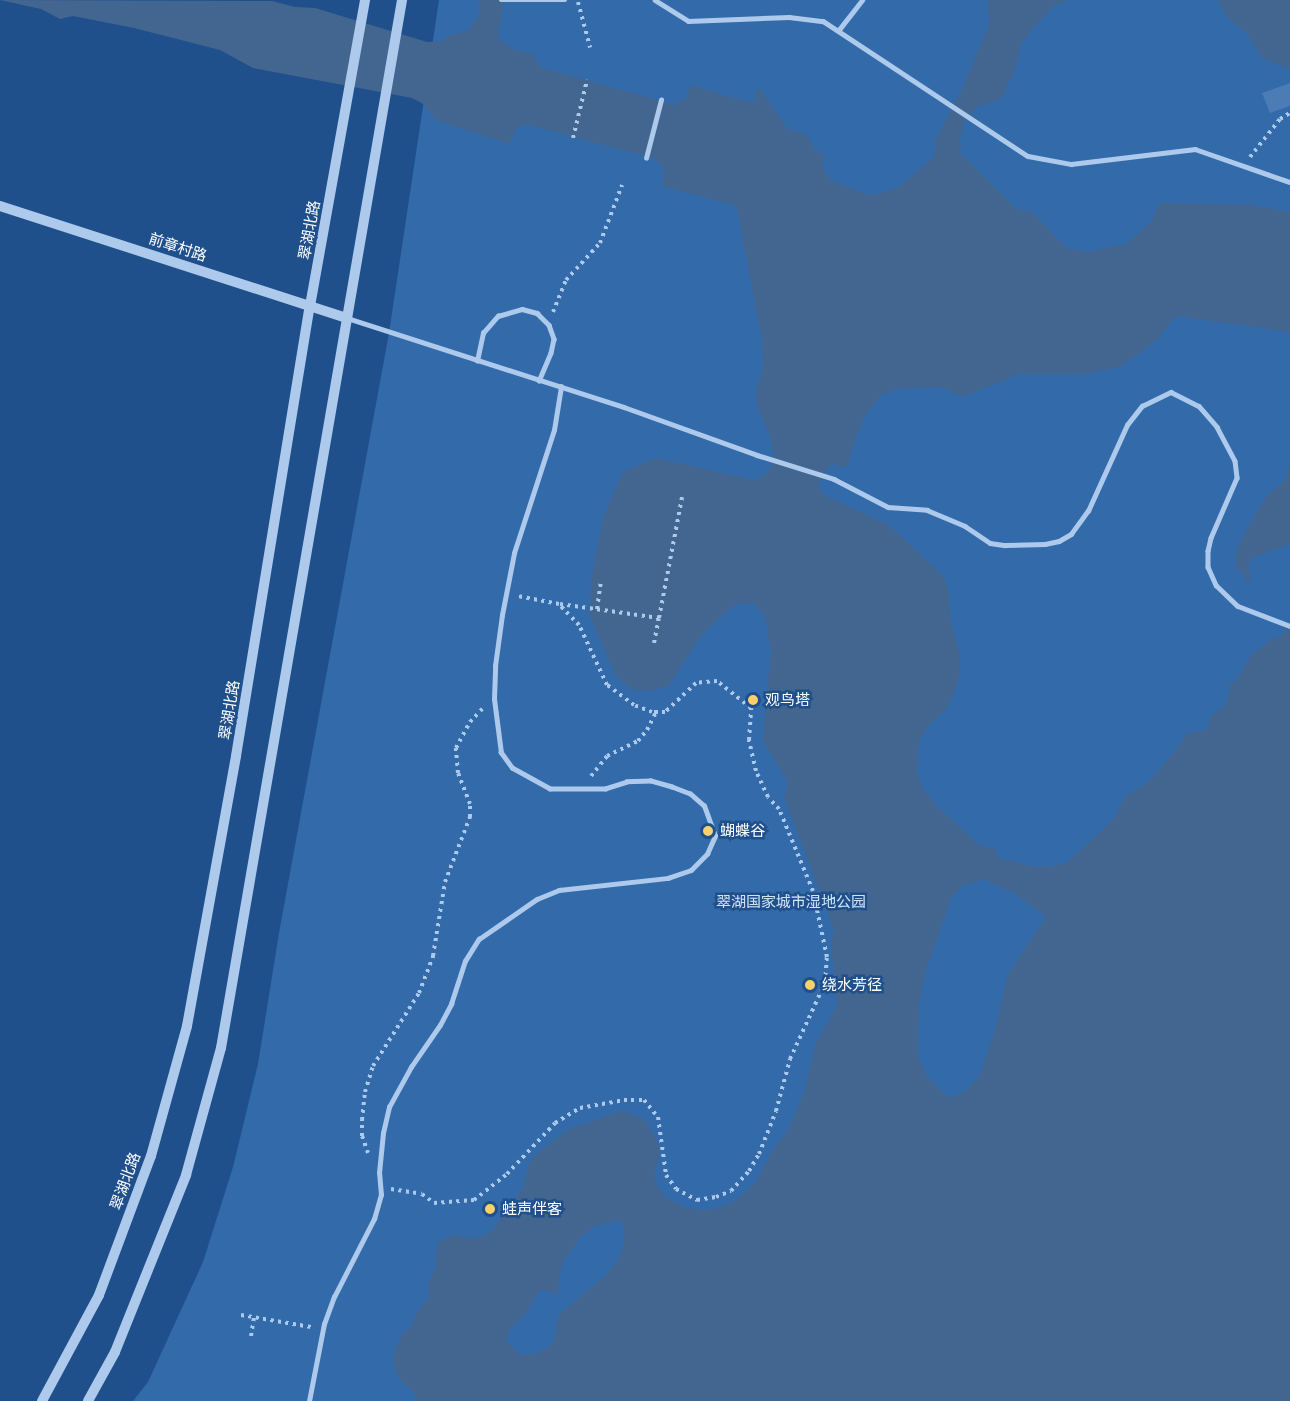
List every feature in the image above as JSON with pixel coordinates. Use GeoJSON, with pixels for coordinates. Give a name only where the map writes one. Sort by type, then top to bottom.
{"type":"FeatureCollection","features":[{"type":"Feature","properties":{"kind":"street","name":"翠湖北路"},"geometry":{"type":"LineString","coordinates":[[42,1401],[99,1295],[151,1156],[187,1026],[234,768],[310,306],[365,0]]}},
{"type":"Feature","properties":{"kind":"street"},"geometry":{"type":"LineString","coordinates":[[88,1401],[115,1352],[186,1175],[220,1048],[402,0]]}},
{"type":"Feature","properties":{"kind":"street","name":"前章村路"},"geometry":{"type":"LineString","coordinates":[[0,206],[347,318]]}},
{"type":"Feature","properties":{"kind":"lane"},"geometry":{"type":"LineString","coordinates":[[501,0],[566,0]]}},
{"type":"Feature","properties":{"kind":"lane"},"geometry":{"type":"LineString","coordinates":[[655,0],[688,21],[789,17],[823,21],[1028,156],[1071,165],[1196,149],[1290,182]]}},
{"type":"Feature","properties":{"kind":"lane"},"geometry":{"type":"LineString","coordinates":[[838,31],[862,0]]}},
{"type":"Feature","properties":{"kind":"lane"},"geometry":{"type":"LineString","coordinates":[[646,158],[661,100]]}},
{"type":"Feature","properties":{"kind":"lane"},"geometry":{"type":"LineString","coordinates":[[477,361],[483,333],[498,316],[522,309],[537,313],[547,323],[554,339],[551,353],[539,381]]}},
{"type":"Feature","properties":{"kind":"lane"},"geometry":{"type":"LineString","coordinates":[[347,318],[624,407],[757,455],[834,479],[888,507],[927,510],[944,516],[990,543],[1023,546],[1059,541],[1071,534],[1088,511],[1127,425],[1142,406],[1171,392],[1199,406],[1217,427],[1235,461],[1237,478],[1208,550],[1208,567],[1216,585],[1238,606],[1290,626]]}},
{"type":"Feature","properties":{"kind":"lane"},"geometry":{"type":"LineString","coordinates":[[309,1401],[323,1329],[334,1297],[374,1219],[381,1189],[379,1173],[383,1133],[389,1107],[411,1067],[440,1025],[451,1004],[465,961],[479,939],[537,899],[559,891],[668,878],[692,870],[707,854],[716,836],[704,806],[690,794],[672,787],[651,781],[627,782],[606,789],[550,789],[512,768],[501,753],[494,699],[495,666],[506,595],[514,553],[554,430],[561,387]]}},
{"type":"Feature","properties":{"kind":"path"},"geometry":{"type":"LineString","coordinates":[[577,0],[590,47]]}},
{"type":"Feature","properties":{"kind":"path"},"geometry":{"type":"LineString","coordinates":[[573,138],[587,80]]}},
{"type":"Feature","properties":{"kind":"path"},"geometry":{"type":"LineString","coordinates":[[1244,165],[1280,119],[1290,113]]}},
{"type":"Feature","properties":{"kind":"path"},"geometry":{"type":"LineString","coordinates":[[547,323],[560,301],[566,280],[600,243],[622,185]]}},
{"type":"Feature","properties":{"kind":"path"},"geometry":{"type":"LineString","coordinates":[[654,643],[682,497]]}},
{"type":"Feature","properties":{"kind":"path"},"geometry":{"type":"LineString","coordinates":[[597,609],[601,581]]}},
{"type":"Feature","properties":{"kind":"path"},"geometry":{"type":"LineString","coordinates":[[506,595],[659,618]]}},
{"type":"Feature","properties":{"kind":"path"},"geometry":{"type":"LineString","coordinates":[[381,1189],[405,1190],[422,1194],[434,1203],[474,1200],[507,1174],[555,1123],[580,1108],[624,1100],[644,1100],[658,1117],[666,1175],[676,1189],[697,1200],[716,1197],[731,1191],[750,1171],[759,1155],[776,1111],[790,1059],[825,983],[827,957],[813,891],[779,809],[768,796],[756,771],[749,740],[751,708],[723,684],[706,681],[696,683],[665,712],[656,712],[634,705],[607,685],[579,625],[559,604]]}},
{"type":"Feature","properties":{"kind":"path"},"geometry":{"type":"LineString","coordinates":[[379,1173],[362,1136],[365,1092],[373,1066],[383,1047],[427,975],[433,956],[445,882],[470,817],[470,804],[458,773],[456,748],[471,722],[494,699]]}},
{"type":"Feature","properties":{"kind":"path"},"geometry":{"type":"LineString","coordinates":[[585,788],[593,772],[607,756],[638,741],[647,730],[656,712]]}},
{"type":"Feature","properties":{"kind":"path"},"geometry":{"type":"LineString","coordinates":[[241,1315],[323,1329]]}},
{"type":"Feature","properties":{"kind":"path"},"geometry":{"type":"LineString","coordinates":[[251,1336],[254,1317]]}},
{"type":"Feature","properties":{"kind":"green space","name":"翠湖国家城市湿地公园"},"geometry":{"type":"Polygon","coordinates":[[[439,0],[1290,0],[1290,1401],[133,1401],[148,1382],[203,1262],[233,1167],[258,1064],[279,933],[389,333],[439,0]]]}},
{"type":"Feature","properties":{"kind":"shaded area"},"geometry":{"type":"Polygon","coordinates":[[[0,0],[272,1],[295,7],[315,8],[427,42],[442,41],[449,36],[469,30],[479,16],[480,0],[504,0],[498,38],[513,49],[536,55],[536,61],[542,68],[676,105],[687,98],[690,85],[749,102],[754,102],[757,90],[762,90],[788,130],[806,133],[815,150],[825,156],[823,169],[831,180],[867,195],[887,192],[903,184],[935,156],[936,139],[961,92],[989,25],[988,0],[1068,0],[1054,6],[1032,29],[1020,46],[1016,68],[1001,99],[977,107],[964,123],[960,139],[961,154],[1015,208],[1032,212],[1067,248],[1086,252],[1127,244],[1153,219],[1161,203],[1251,205],[1290,212],[1290,332],[1176,316],[1158,339],[1120,367],[1083,374],[1020,374],[962,397],[941,387],[897,389],[880,396],[863,418],[847,467],[831,464],[819,483],[822,494],[890,526],[944,577],[949,593],[950,618],[960,656],[959,675],[955,692],[946,709],[929,725],[919,741],[917,774],[923,789],[938,807],[980,846],[995,848],[999,858],[1031,866],[1054,866],[1066,863],[1115,817],[1126,795],[1141,788],[1158,772],[1188,733],[1207,729],[1211,716],[1226,705],[1230,684],[1237,680],[1251,655],[1272,639],[1279,637],[1290,625],[1290,1401],[415,1401],[415,1394],[402,1382],[394,1370],[393,1356],[400,1337],[411,1326],[416,1314],[430,1296],[427,1284],[435,1269],[438,1242],[455,1235],[476,1239],[493,1230],[522,1189],[530,1161],[538,1153],[567,1130],[622,1111],[644,1119],[658,1143],[660,1154],[654,1174],[658,1188],[667,1198],[686,1208],[703,1210],[716,1209],[736,1200],[756,1182],[771,1153],[788,1130],[804,1093],[816,1043],[837,1006],[831,941],[834,930],[784,797],[788,782],[763,741],[771,649],[764,614],[753,603],[734,605],[704,632],[668,686],[649,691],[631,689],[616,676],[589,614],[593,567],[604,515],[623,472],[655,458],[754,480],[765,475],[771,467],[774,456],[770,437],[757,406],[756,392],[763,368],[761,334],[737,209],[734,205],[662,186],[664,170],[662,165],[653,158],[525,124],[516,129],[509,144],[436,120],[425,105],[412,98],[253,68],[220,50],[134,28],[73,16],[60,19],[41,9],[0,0]],[[983,879],[964,885],[952,896],[925,974],[919,1007],[918,1057],[927,1076],[949,1098],[964,1093],[979,1076],[995,1031],[1007,976],[1046,917],[1014,893],[983,879]],[[617,1219],[612,1223],[594,1226],[580,1238],[564,1260],[559,1277],[558,1295],[540,1290],[529,1309],[508,1331],[507,1342],[521,1355],[538,1353],[553,1343],[559,1314],[607,1274],[620,1257],[625,1234],[622,1222],[617,1219]]]}},
{"type":"Feature","properties":{"kind":"shaded area"},"geometry":{"type":"Polygon","coordinates":[[[1218,0],[1290,0],[1290,69],[1262,58],[1247,33],[1228,18],[1218,0]]]}},
{"type":"Feature","properties":{"kind":"shaded area"},"geometry":{"type":"Polygon","coordinates":[[[1290,462],[1290,544],[1251,558],[1248,565],[1251,581],[1247,584],[1243,574],[1235,566],[1236,553],[1245,532],[1266,497],[1286,478],[1290,462]]]}},
{"type":"Feature","properties":{"kind":"building"},"geometry":{"type":"Polygon","coordinates":[[[1290,83],[1290,106],[1270,113],[1262,93],[1290,83]]]}},
{"type":"Feature","properties":{"kind":"place","name":"观鸟塔"},"geometry":{"type":"Point","coordinates":[753,700]}},
{"type":"Feature","properties":{"kind":"place","name":"蝴蝶谷"},"geometry":{"type":"Point","coordinates":[708,831]}},
{"type":"Feature","properties":{"kind":"place","name":"绕水芳径"},"geometry":{"type":"Point","coordinates":[810,985]}},
{"type":"Feature","properties":{"kind":"place","name":"蛙声伴客"},"geometry":{"type":"Point","coordinates":[490,1209]}}]}
